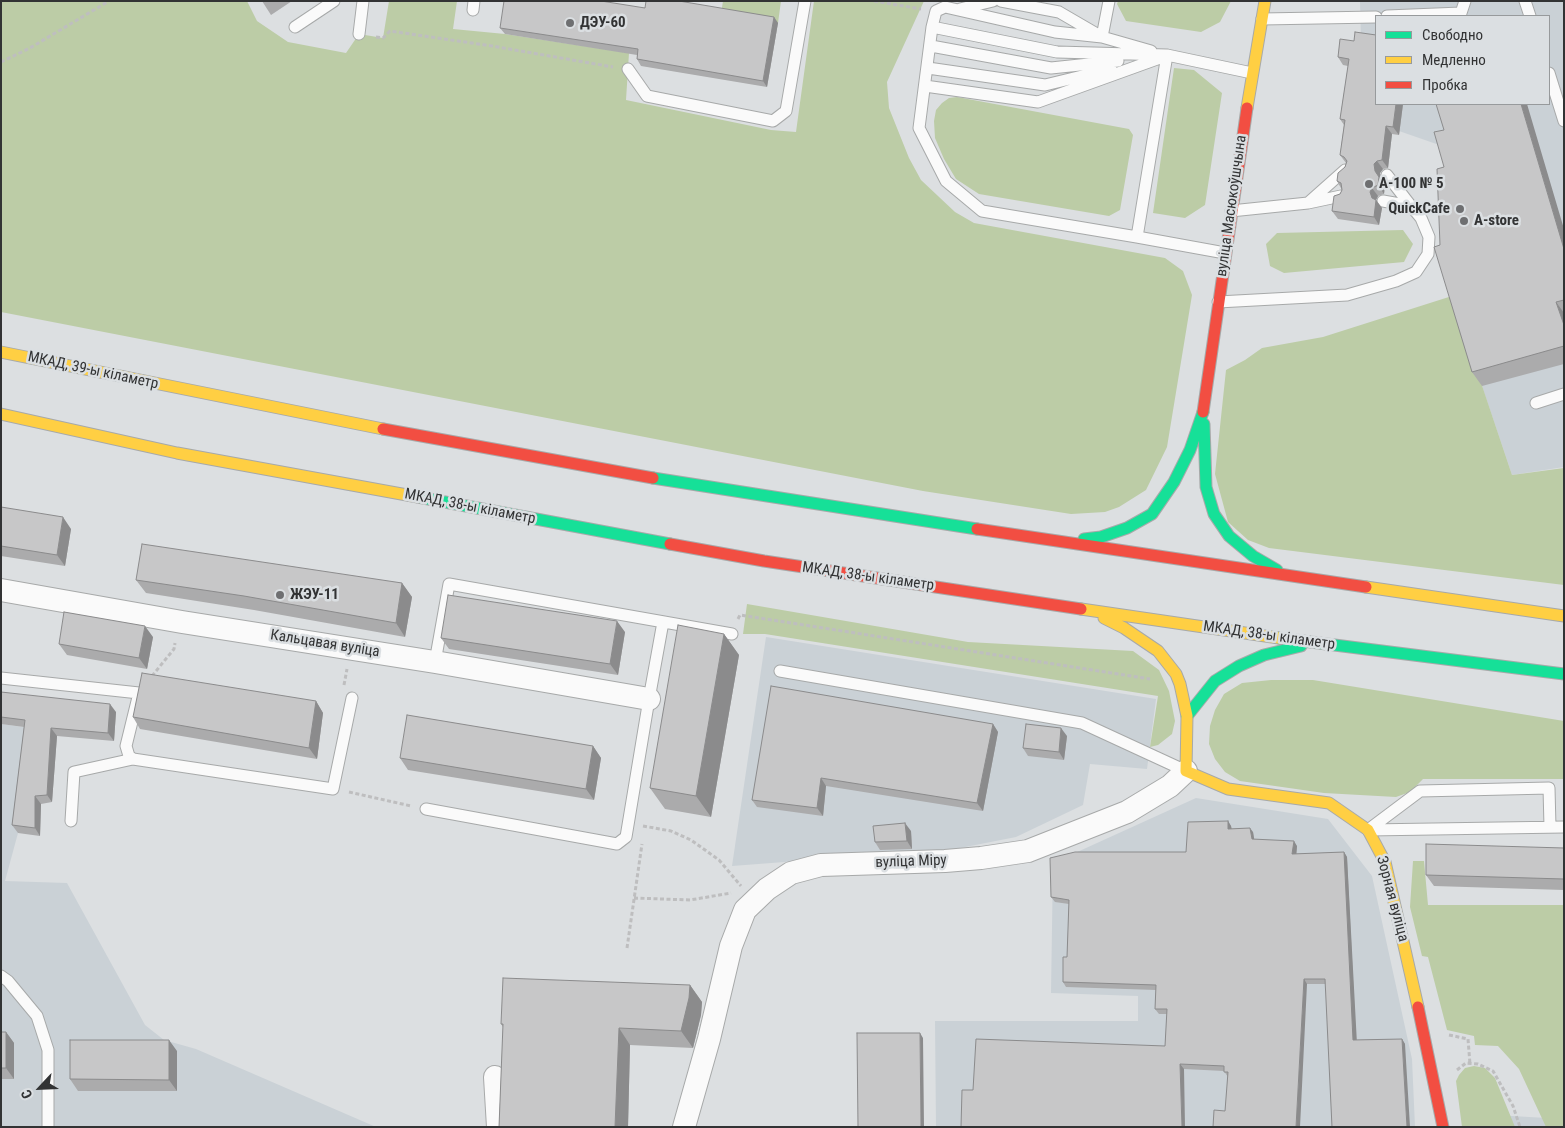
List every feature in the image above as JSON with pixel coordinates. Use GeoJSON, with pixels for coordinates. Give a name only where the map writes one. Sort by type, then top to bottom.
{"type":"FeatureCollection","features":[{"type":"Feature","properties":{"kind":"main road","name":"вуліца Масюкоўшчына"},"geometry":{"type":"LineString","coordinates":[[1204,412],[1230,211],[1265,1]]}},
{"type":"Feature","properties":{"kind":"main road","name":"МКАД, 39-ы кіламетр"},"geometry":{"type":"LineString","coordinates":[[1,352],[327,419],[686,484],[1062,541]]}},
{"type":"Feature","properties":{"kind":"main road"},"geometry":{"type":"LineString","coordinates":[[1062,541],[1101,537],[1127,528],[1152,514],[1174,482],[1190,450],[1204,412]]}},
{"type":"Feature","properties":{"kind":"main road"},"geometry":{"type":"LineString","coordinates":[[1204,412],[1206,487],[1214,514],[1229,536],[1253,556],[1286,576]]}},
{"type":"Feature","properties":{"kind":"main road","name":"МКАД, 38-ы кіламетр"},"geometry":{"type":"LineString","coordinates":[[1,414],[177,452],[764,562],[1317,644],[1564,674]]}},
{"type":"Feature","properties":{"kind":"main road"},"geometry":{"type":"LineString","coordinates":[[1062,541],[1286,576],[1564,616]]}},
{"type":"Feature","properties":{"kind":"main road"},"geometry":{"type":"LineString","coordinates":[[1089,610],[1124,628],[1158,651],[1176,674],[1187,716],[1186,771]]}},
{"type":"Feature","properties":{"kind":"main road"},"geometry":{"type":"LineString","coordinates":[[1187,716],[1215,681],[1239,666],[1264,655],[1317,644]]}},
{"type":"Feature","properties":{"kind":"main road","name":"Зорная вуліца"},"geometry":{"type":"LineString","coordinates":[[1186,771],[1228,789],[1329,803],[1368,830],[1384,862],[1410,970],[1443,1127]]}},
{"type":"Feature","properties":{"kind":"street","name":"Кальцавая вуліца"},"geometry":{"type":"LineString","coordinates":[[1,590],[648,699]]}},
{"type":"Feature","properties":{"kind":"street","name":"вуліца Міру"},"geometry":{"type":"LineString","coordinates":[[684,1127],[714,1021],[731,946],[749,896],[767,889],[791,873],[821,865],[945,861],[1028,851],[1127,812],[1170,786],[1186,771]]}},
{"type":"Feature","properties":{"kind":"street"},"geometry":{"type":"LineString","coordinates":[[495,1077],[498,1127]]}},
{"type":"Feature","properties":{"kind":"lane"},"geometry":{"type":"LineString","coordinates":[[295,27],[334,1]]}},
{"type":"Feature","properties":{"kind":"lane"},"geometry":{"type":"LineString","coordinates":[[359,34],[363,1]]}},
{"type":"Feature","properties":{"kind":"lane"},"geometry":{"type":"LineString","coordinates":[[628,69],[648,96],[774,121],[786,111],[805,1]]}},
{"type":"Feature","properties":{"kind":"lane"},"geometry":{"type":"LineString","coordinates":[[957,10],[993,1]]}},
{"type":"Feature","properties":{"kind":"lane"},"geometry":{"type":"LineString","coordinates":[[1001,1],[1059,12],[1102,37]]}},
{"type":"Feature","properties":{"kind":"lane"},"geometry":{"type":"LineString","coordinates":[[1102,37],[1109,1]]}},
{"type":"Feature","properties":{"kind":"lane"},"geometry":{"type":"LineString","coordinates":[[1461,15],[1465,1]]}},
{"type":"Feature","properties":{"kind":"lane"},"geometry":{"type":"LineString","coordinates":[[1525,1],[1530,15]]}},
{"type":"Feature","properties":{"kind":"lane"},"geometry":{"type":"LineString","coordinates":[[1225,253],[982,211],[946,181],[919,128],[932,27],[942,7],[1055,32],[1102,37],[1167,56],[1252,73]]}},
{"type":"Feature","properties":{"kind":"lane"},"geometry":{"type":"LineString","coordinates":[[1262,19],[1375,17]]}},
{"type":"Feature","properties":{"kind":"lane"},"geometry":{"type":"LineString","coordinates":[[932,27],[1057,52],[1167,56]]}},
{"type":"Feature","properties":{"kind":"lane"},"geometry":{"type":"LineString","coordinates":[[931,46],[1051,68],[1167,56]]}},
{"type":"Feature","properties":{"kind":"lane"},"geometry":{"type":"LineString","coordinates":[[928,68],[1045,85],[1167,56]]}},
{"type":"Feature","properties":{"kind":"lane"},"geometry":{"type":"LineString","coordinates":[[925,86],[1038,102],[1167,56]]}},
{"type":"Feature","properties":{"kind":"lane"},"geometry":{"type":"LineString","coordinates":[[1137,237],[1167,56]]}},
{"type":"Feature","properties":{"kind":"lane"},"geometry":{"type":"LineString","coordinates":[[1550,76],[1564,120]]}},
{"type":"Feature","properties":{"kind":"lane"},"geometry":{"type":"LineString","coordinates":[[1308,203],[1345,170]]}},
{"type":"Feature","properties":{"kind":"lane"},"geometry":{"type":"LineString","coordinates":[[1218,302],[1347,295],[1396,281],[1416,272],[1428,254],[1429,236],[1420,218],[1387,175]]}},
{"type":"Feature","properties":{"kind":"lane"},"geometry":{"type":"LineString","coordinates":[[1230,211],[1308,203],[1341,196]]}},
{"type":"Feature","properties":{"kind":"lane"},"geometry":{"type":"LineString","coordinates":[[1383,200],[1411,206]]}},
{"type":"Feature","properties":{"kind":"lane"},"geometry":{"type":"LineString","coordinates":[[1536,403],[1564,394]]}},
{"type":"Feature","properties":{"kind":"lane"},"geometry":{"type":"LineString","coordinates":[[435,662],[449,584],[732,634]]}},
{"type":"Feature","properties":{"kind":"lane"},"geometry":{"type":"LineString","coordinates":[[426,809],[616,844],[626,837],[648,699],[663,622]]}},
{"type":"Feature","properties":{"kind":"lane"},"geometry":{"type":"LineString","coordinates":[[780,671],[1082,723],[1186,771]]}},
{"type":"Feature","properties":{"kind":"lane"},"geometry":{"type":"LineString","coordinates":[[1,678],[140,693],[126,746],[129,756],[134,759]]}},
{"type":"Feature","properties":{"kind":"lane"},"geometry":{"type":"LineString","coordinates":[[71,822],[74,772],[134,759],[333,789],[352,698]]}},
{"type":"Feature","properties":{"kind":"lane"},"geometry":{"type":"LineString","coordinates":[[1368,830],[1420,791],[1549,788],[1550,827]]}},
{"type":"Feature","properties":{"kind":"lane"},"geometry":{"type":"LineString","coordinates":[[1368,830],[1564,827]]}},
{"type":"Feature","properties":{"kind":"lane"},"geometry":{"type":"LineString","coordinates":[[1,976],[8,981],[37,1016],[48,1050],[48,1127]]}},
{"type":"Feature","properties":{"kind":"path"},"geometry":{"type":"LineString","coordinates":[[1,62],[30,48],[109,1]]}},
{"type":"Feature","properties":{"kind":"path"},"geometry":{"type":"LineString","coordinates":[[874,1],[942,7]]}},
{"type":"Feature","properties":{"kind":"path"},"geometry":{"type":"LineString","coordinates":[[359,34],[383,38],[390,31],[628,69]]}},
{"type":"Feature","properties":{"kind":"path"},"geometry":{"type":"LineString","coordinates":[[732,634],[740,615],[1180,684]]}},
{"type":"Feature","properties":{"kind":"path"},"geometry":{"type":"LineString","coordinates":[[140,693],[174,649],[182,622]]}},
{"type":"Feature","properties":{"kind":"path"},"geometry":{"type":"LineString","coordinates":[[350,648],[342,697],[352,698]]}},
{"type":"Feature","properties":{"kind":"path"},"geometry":{"type":"LineString","coordinates":[[333,789],[426,809]]}},
{"type":"Feature","properties":{"kind":"path"},"geometry":{"type":"LineString","coordinates":[[628,824],[671,831],[691,840],[719,860],[749,896]]}},
{"type":"Feature","properties":{"kind":"path"},"geometry":{"type":"LineString","coordinates":[[627,948],[645,826]]}},
{"type":"Feature","properties":{"kind":"path"},"geometry":{"type":"LineString","coordinates":[[634,898],[690,900],[717,896],[749,896]]}},
{"type":"Feature","properties":{"kind":"path"},"geometry":{"type":"LineString","coordinates":[[1455,1076],[1457,1069],[1466,1064],[1478,1064],[1493,1071],[1513,1106],[1520,1127]]}},
{"type":"Feature","properties":{"kind":"shaded area"},"geometry":{"type":"Polygon","coordinates":[[[1360,1],[1564,1],[1564,467],[1512,475],[1482,386],[1445,261],[1445,147],[1399,131],[1346,127],[1361,40],[1360,1]]]}},
{"type":"Feature","properties":{"kind":"shaded area"},"geometry":{"type":"Polygon","coordinates":[[[766,637],[1156,699],[1147,769],[1090,764],[1083,805],[1016,837],[955,849],[732,866],[766,637]]]}},
{"type":"Feature","properties":{"kind":"shaded area"},"geometry":{"type":"Polygon","coordinates":[[[1,724],[31,728],[18,833],[5,881],[67,883],[145,1025],[164,1040],[196,1049],[376,1127],[1,1127],[1,724]]]}},
{"type":"Feature","properties":{"kind":"shaded area"},"geometry":{"type":"Polygon","coordinates":[[[1196,798],[1328,819],[1372,876],[1412,1059],[1415,1127],[936,1127],[935,1021],[1138,1021],[1138,996],[1051,993],[1053,863],[1196,798]]]}},
{"type":"Feature","properties":{"kind":"shaded area"},"geometry":{"type":"Polygon","coordinates":[[[1477,1114],[1564,1119],[1564,1127],[1480,1127],[1477,1114]]]}},
{"type":"Feature","properties":{"kind":"green space"},"geometry":{"type":"Polygon","coordinates":[[[1,1],[247,1],[257,21],[288,42],[346,53],[359,34],[383,38],[389,1],[457,1],[453,29],[505,34],[629,53],[626,100],[771,130],[796,132],[814,1],[924,1],[887,82],[889,108],[909,158],[921,180],[955,212],[974,223],[1165,258],[1183,271],[1192,295],[1167,447],[1146,490],[1119,507],[1105,512],[1071,514],[923,491],[1,312],[1,1]]]}},
{"type":"Feature","properties":{"kind":"green space"},"geometry":{"type":"Polygon","coordinates":[[[723,1],[781,1],[778,23],[721,14],[723,1]]]}},
{"type":"Feature","properties":{"kind":"green space"},"geometry":{"type":"Polygon","coordinates":[[[1118,1],[1231,1],[1220,22],[1201,32],[1126,21],[1117,4],[1118,1]]]}},
{"type":"Feature","properties":{"kind":"green space"},"geometry":{"type":"Polygon","coordinates":[[[1174,68],[1194,70],[1222,93],[1205,205],[1185,218],[1153,213],[1174,68]]]}},
{"type":"Feature","properties":{"kind":"green space"},"geometry":{"type":"Polygon","coordinates":[[[957,97],[1129,129],[1133,135],[1120,210],[1109,216],[979,194],[956,179],[944,159],[935,138],[934,121],[936,110],[942,103],[949,98],[957,97]]]}},
{"type":"Feature","properties":{"kind":"green space"},"geometry":{"type":"Polygon","coordinates":[[[1403,230],[1413,244],[1404,262],[1284,273],[1270,266],[1266,244],[1277,233],[1403,230]]]}},
{"type":"Feature","properties":{"kind":"green space"},"geometry":{"type":"Polygon","coordinates":[[[1452,296],[1512,475],[1564,468],[1564,585],[1269,548],[1248,540],[1228,522],[1215,474],[1226,370],[1262,348],[1323,337],[1452,296]]]}},
{"type":"Feature","properties":{"kind":"green space"},"geometry":{"type":"Polygon","coordinates":[[[747,604],[968,642],[1133,651],[1159,670],[1169,691],[1175,721],[1172,734],[1158,745],[1150,747],[1158,696],[765,634],[743,634],[747,604]]]}},
{"type":"Feature","properties":{"kind":"green space"},"geometry":{"type":"Polygon","coordinates":[[[1271,680],[1313,680],[1564,721],[1564,779],[1423,779],[1410,792],[1396,797],[1324,793],[1240,781],[1225,772],[1215,759],[1209,744],[1210,726],[1215,710],[1224,694],[1242,683],[1271,680]]]}},
{"type":"Feature","properties":{"kind":"green space"},"geometry":{"type":"Polygon","coordinates":[[[1413,861],[1424,861],[1428,905],[1564,905],[1564,1127],[1546,1127],[1519,1069],[1498,1046],[1475,1045],[1474,1036],[1447,1030],[1428,957],[1422,956],[1410,907],[1413,861]]]}},
{"type":"Feature","properties":{"kind":"green space"},"geometry":{"type":"Polygon","coordinates":[[[1474,1066],[1485,1068],[1495,1078],[1515,1127],[1462,1127],[1456,1081],[1465,1068],[1474,1066]]]}},
{"type":"Feature","properties":{"kind":"building","name":"ДЭУ-60"},"geometry":{"type":"Polygon","coordinates":[[[504,1],[601,1],[645,8],[646,1],[679,1],[774,17],[763,81],[637,59],[638,49],[500,28],[504,1]]]}},
{"type":"Feature","properties":{"kind":"building"},"geometry":{"type":"Polygon","coordinates":[[[1355,32],[1375,35],[1375,105],[1396,105],[1393,127],[1386,126],[1382,160],[1374,164],[1375,171],[1379,177],[1378,185],[1372,188],[1370,192],[1372,198],[1376,200],[1374,217],[1332,211],[1334,196],[1340,194],[1342,190],[1341,183],[1337,181],[1338,173],[1345,167],[1347,161],[1340,155],[1345,120],[1340,119],[1349,59],[1338,57],[1340,39],[1354,41],[1355,32]]]}},
{"type":"Feature","properties":{"kind":"building"},"geometry":{"type":"Polygon","coordinates":[[[1436,105],[1521,105],[1564,249],[1564,300],[1556,302],[1564,325],[1564,346],[1472,372],[1434,247],[1440,245],[1437,169],[1444,167],[1434,132],[1444,130],[1436,105]]]}},
{"type":"Feature","properties":{"kind":"building"},"geometry":{"type":"Polygon","coordinates":[[[1,507],[63,517],[57,555],[1,546],[1,507]]]}},
{"type":"Feature","properties":{"kind":"building"},"geometry":{"type":"Polygon","coordinates":[[[142,544],[402,583],[396,623],[244,596],[136,580],[142,544]]]}},
{"type":"Feature","properties":{"kind":"building"},"geometry":{"type":"Polygon","coordinates":[[[448,595],[617,621],[610,664],[441,638],[448,595]]]}},
{"type":"Feature","properties":{"kind":"building"},"geometry":{"type":"Polygon","coordinates":[[[64,612],[145,626],[139,658],[59,644],[64,612]]]}},
{"type":"Feature","properties":{"kind":"building"},"geometry":{"type":"Polygon","coordinates":[[[678,625],[724,634],[696,796],[650,788],[678,625]]]}},
{"type":"Feature","properties":{"kind":"building"},"geometry":{"type":"Polygon","coordinates":[[[142,673],[316,701],[309,748],[133,717],[142,673]]]}},
{"type":"Feature","properties":{"kind":"building"},"geometry":{"type":"Polygon","coordinates":[[[771,686],[993,724],[977,803],[821,778],[817,808],[752,800],[771,686]]]}},
{"type":"Feature","properties":{"kind":"building"},"geometry":{"type":"Polygon","coordinates":[[[1,692],[110,704],[108,733],[51,728],[47,795],[35,796],[35,828],[12,825],[25,720],[1,717],[1,692]]]}},
{"type":"Feature","properties":{"kind":"building"},"geometry":{"type":"Polygon","coordinates":[[[407,715],[593,746],[586,789],[400,758],[407,715]]]}},
{"type":"Feature","properties":{"kind":"building"},"geometry":{"type":"Polygon","coordinates":[[[1026,724],[1061,728],[1059,752],[1023,748],[1026,724]]]}},
{"type":"Feature","properties":{"kind":"building"},"geometry":{"type":"Polygon","coordinates":[[[1228,821],[1228,829],[1250,828],[1252,839],[1294,841],[1292,854],[1344,852],[1353,1040],[1402,1039],[1407,1127],[1332,1127],[1325,979],[1304,979],[1296,1127],[1213,1127],[1214,1110],[1225,1111],[1228,1072],[1224,1072],[1224,1066],[1180,1064],[1182,1127],[961,1127],[962,1090],[973,1090],[976,1039],[1165,1046],[1167,1009],[1155,1009],[1156,985],[1063,982],[1063,957],[1067,957],[1069,900],[1051,897],[1050,858],[1075,852],[1186,852],[1188,822],[1228,821]]]}},
{"type":"Feature","properties":{"kind":"building"},"geometry":{"type":"Polygon","coordinates":[[[905,823],[907,841],[875,842],[873,826],[905,823]]]}},
{"type":"Feature","properties":{"kind":"building"},"geometry":{"type":"Polygon","coordinates":[[[1426,844],[1564,848],[1564,879],[1426,875],[1426,844]]]}},
{"type":"Feature","properties":{"kind":"building"},"geometry":{"type":"Polygon","coordinates":[[[503,978],[690,985],[689,998],[681,1031],[619,1028],[615,1127],[499,1127],[503,978]]]}},
{"type":"Feature","properties":{"kind":"building"},"geometry":{"type":"Polygon","coordinates":[[[1,1032],[6,1032],[6,1068],[1,1068],[1,1032]]]}},
{"type":"Feature","properties":{"kind":"building"},"geometry":{"type":"Polygon","coordinates":[[[857,1033],[920,1033],[921,1127],[858,1127],[857,1033]]]}},
{"type":"Feature","properties":{"kind":"building"},"geometry":{"type":"Polygon","coordinates":[[[70,1040],[169,1040],[169,1080],[70,1079],[70,1040]]]}},
{"type":"Feature","properties":{"kind":"traffic: fast"},"geometry":{"type":"LineString","coordinates":[[1084,539],[1101,537],[1127,528],[1152,514],[1174,482],[1190,450],[1203,412]]}},
{"type":"Feature","properties":{"kind":"traffic: fast"},"geometry":{"type":"LineString","coordinates":[[1204,424],[1206,487],[1214,514],[1229,536],[1253,556],[1277,570]]}},
{"type":"Feature","properties":{"kind":"traffic: fast"},"geometry":{"type":"LineString","coordinates":[[653,478],[977,529]]}},
{"type":"Feature","properties":{"kind":"traffic: fast"},"geometry":{"type":"LineString","coordinates":[[418,497],[670,544]]}},
{"type":"Feature","properties":{"kind":"traffic: fast"},"geometry":{"type":"LineString","coordinates":[[1279,638],[1564,674]]}},
{"type":"Feature","properties":{"kind":"traffic: fast"},"geometry":{"type":"LineString","coordinates":[[1187,716],[1215,681],[1239,666],[1264,655],[1301,646]]}},
{"type":"Feature","properties":{"kind":"traffic: slow"},"geometry":{"type":"LineString","coordinates":[[1247,108],[1265,1]]}},
{"type":"Feature","properties":{"kind":"traffic: slow"},"geometry":{"type":"LineString","coordinates":[[1,352],[383,429]]}},
{"type":"Feature","properties":{"kind":"traffic: slow"},"geometry":{"type":"LineString","coordinates":[[1,414],[177,453],[418,497]]}},
{"type":"Feature","properties":{"kind":"traffic: slow"},"geometry":{"type":"LineString","coordinates":[[1366,587],[1564,616]]}},
{"type":"Feature","properties":{"kind":"traffic: slow"},"geometry":{"type":"LineString","coordinates":[[1081,609],[1279,638]]}},
{"type":"Feature","properties":{"kind":"traffic: slow"},"geometry":{"type":"LineString","coordinates":[[1104,618],[1124,628],[1158,651],[1176,674],[1187,716]]}},
{"type":"Feature","properties":{"kind":"traffic: slow"},"geometry":{"type":"LineString","coordinates":[[1187,716],[1186,771],[1228,789],[1329,803],[1368,830],[1385,862],[1418,1007]]}},
{"type":"Feature","properties":{"kind":"traffic: jam"},"geometry":{"type":"LineString","coordinates":[[1203,412],[1247,108]]}},
{"type":"Feature","properties":{"kind":"traffic: jam"},"geometry":{"type":"LineString","coordinates":[[383,429],[653,478]]}},
{"type":"Feature","properties":{"kind":"traffic: jam"},"geometry":{"type":"LineString","coordinates":[[977,529],[1366,587]]}},
{"type":"Feature","properties":{"kind":"traffic: jam"},"geometry":{"type":"LineString","coordinates":[[670,544],[764,561],[1081,609]]}},
{"type":"Feature","properties":{"kind":"traffic: jam"},"geometry":{"type":"LineString","coordinates":[[1418,1007],[1443,1127]]}},
{"type":"Feature","properties":{"kind":"place","name":"ДЭУ-60"},"geometry":{"type":"Point","coordinates":[570,23]}},
{"type":"Feature","properties":{"kind":"place","name":"А-100 № 5"},"geometry":{"type":"Point","coordinates":[1369,184]}},
{"type":"Feature","properties":{"kind":"place","name":"QuickCafe"},"geometry":{"type":"Point","coordinates":[1460,209]}},
{"type":"Feature","properties":{"kind":"place","name":"А-store"},"geometry":{"type":"Point","coordinates":[1464,221]}},
{"type":"Feature","properties":{"kind":"place","name":"ЖЭУ-11"},"geometry":{"type":"Point","coordinates":[280,595]}}]}
